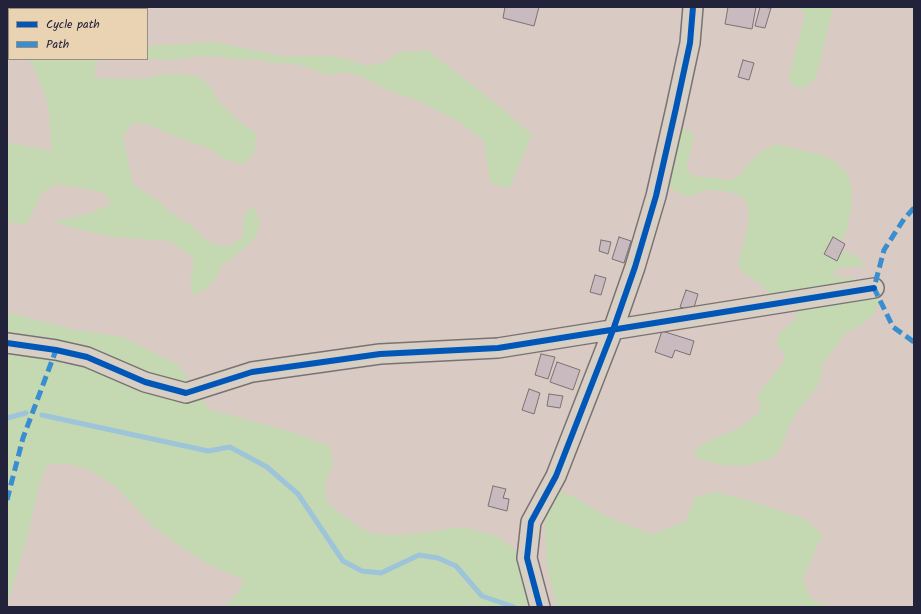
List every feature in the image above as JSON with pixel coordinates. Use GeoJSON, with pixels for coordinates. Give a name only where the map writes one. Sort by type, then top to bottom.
{"type":"FeatureCollection","features":[{"type":"Feature","properties":{"kind":"street"},"geometry":{"type":"LineString","coordinates":[[540,607],[527,558],[531,522],[556,476],[613,330],[635,267],[656,196],[690,43],[693,7]]}},
{"type":"Feature","properties":{"kind":"street"},"geometry":{"type":"LineString","coordinates":[[7,343],[56,350],[87,357],[145,382],[186,393],[252,372],[380,354],[498,348],[874,288]]}},
{"type":"Feature","properties":{"kind":"green space"},"geometry":{"type":"Polygon","coordinates":[[[7,7],[88,8],[8,8],[8,36],[7,7]]]}},
{"type":"Feature","properties":{"kind":"green space"},"geometry":{"type":"Polygon","coordinates":[[[797,7],[833,7],[818,70],[814,80],[807,86],[800,88],[792,85],[789,78],[805,15],[801,9],[797,7]]]}},
{"type":"Feature","properties":{"kind":"green space"},"geometry":{"type":"Polygon","coordinates":[[[214,42],[281,56],[326,56],[346,59],[367,66],[385,62],[400,52],[427,50],[499,106],[532,135],[509,189],[490,182],[484,141],[461,123],[420,101],[388,90],[363,77],[345,72],[329,75],[300,65],[272,63],[256,59],[242,60],[211,56],[172,60],[148,59],[148,46],[214,42]]]}},
{"type":"Feature","properties":{"kind":"green space"},"geometry":{"type":"Polygon","coordinates":[[[29,60],[98,60],[94,78],[143,79],[170,73],[200,77],[212,88],[217,100],[241,123],[257,134],[254,154],[243,164],[224,159],[210,149],[164,132],[151,125],[132,123],[123,137],[133,184],[159,201],[170,212],[192,226],[208,242],[227,247],[242,238],[244,216],[253,205],[260,220],[256,237],[234,257],[221,266],[215,280],[205,290],[192,295],[191,279],[194,258],[170,241],[113,237],[53,222],[88,214],[111,204],[103,192],[56,184],[42,193],[26,225],[7,222],[7,142],[52,151],[48,103],[34,68],[29,60]]]}},
{"type":"Feature","properties":{"kind":"green space"},"geometry":{"type":"Polygon","coordinates":[[[681,129],[688,130],[693,133],[693,143],[687,163],[688,172],[697,177],[728,180],[734,179],[743,172],[746,166],[760,152],[776,144],[822,155],[835,161],[848,175],[851,185],[852,204],[847,230],[837,249],[858,257],[866,265],[835,269],[833,276],[856,279],[880,293],[878,306],[874,314],[864,323],[846,333],[822,365],[821,377],[818,386],[798,411],[788,428],[781,449],[773,457],[767,460],[744,466],[722,465],[702,460],[694,455],[697,449],[705,443],[741,427],[758,414],[761,405],[757,398],[765,385],[784,362],[784,352],[777,347],[779,334],[796,318],[798,303],[771,295],[759,283],[742,272],[738,263],[748,227],[749,208],[745,200],[740,195],[724,191],[707,190],[691,196],[683,195],[666,186],[681,129]]]}},
{"type":"Feature","properties":{"kind":"green space"},"geometry":{"type":"Polygon","coordinates":[[[7,312],[71,329],[123,337],[178,365],[210,410],[285,430],[330,446],[333,466],[325,481],[327,502],[353,523],[371,533],[403,535],[463,527],[497,536],[534,564],[541,607],[224,607],[237,594],[244,580],[210,565],[175,543],[154,527],[115,486],[88,469],[65,463],[47,465],[40,483],[27,538],[7,606],[7,544],[9,535],[9,521],[7,521],[7,312]]]}},
{"type":"Feature","properties":{"kind":"green space"},"geometry":{"type":"Polygon","coordinates":[[[554,489],[576,498],[606,516],[653,534],[686,521],[695,497],[715,492],[760,504],[805,519],[823,535],[803,580],[811,599],[834,607],[557,607],[547,568],[545,522],[554,489]]]}},
{"type":"Feature","properties":{"kind":"building"},"geometry":{"type":"Polygon","coordinates":[[[505,7],[539,7],[534,26],[503,18],[505,7]]]}},
{"type":"Feature","properties":{"kind":"building"},"geometry":{"type":"Polygon","coordinates":[[[728,7],[756,7],[752,29],[725,24],[728,7]]]}},
{"type":"Feature","properties":{"kind":"building"},"geometry":{"type":"Polygon","coordinates":[[[760,7],[771,8],[765,28],[755,26],[760,7]]]}},
{"type":"Feature","properties":{"kind":"building"},"geometry":{"type":"Polygon","coordinates":[[[743,60],[754,63],[749,80],[738,77],[743,60]]]}},
{"type":"Feature","properties":{"kind":"building"},"geometry":{"type":"Polygon","coordinates":[[[619,237],[631,241],[624,263],[612,259],[619,237]]]}},
{"type":"Feature","properties":{"kind":"building"},"geometry":{"type":"Polygon","coordinates":[[[833,237],[845,244],[837,261],[824,254],[833,237]]]}},
{"type":"Feature","properties":{"kind":"building"},"geometry":{"type":"Polygon","coordinates":[[[601,240],[611,242],[608,254],[599,251],[601,240]]]}},
{"type":"Feature","properties":{"kind":"building"},"geometry":{"type":"Polygon","coordinates":[[[595,275],[606,278],[601,295],[590,292],[595,275]]]}},
{"type":"Feature","properties":{"kind":"building"},"geometry":{"type":"Polygon","coordinates":[[[686,290],[698,294],[693,311],[680,307],[686,290]]]}},
{"type":"Feature","properties":{"kind":"building"},"geometry":{"type":"Polygon","coordinates":[[[662,331],[694,341],[690,355],[675,350],[672,358],[655,352],[662,331]]]}},
{"type":"Feature","properties":{"kind":"building"},"geometry":{"type":"Polygon","coordinates":[[[541,354],[555,357],[548,379],[535,375],[541,354]]]}},
{"type":"Feature","properties":{"kind":"building"},"geometry":{"type":"Polygon","coordinates":[[[557,362],[580,370],[573,390],[550,382],[557,362]]]}},
{"type":"Feature","properties":{"kind":"building"},"geometry":{"type":"Polygon","coordinates":[[[529,389],[540,393],[534,414],[522,410],[529,389]]]}},
{"type":"Feature","properties":{"kind":"building"},"geometry":{"type":"Polygon","coordinates":[[[549,394],[563,396],[560,408],[547,406],[549,394]]]}},
{"type":"Feature","properties":{"kind":"building"},"geometry":{"type":"Polygon","coordinates":[[[493,486],[506,489],[503,498],[509,499],[507,511],[488,506],[493,486]]]}},
{"type":"Feature","properties":{"kind":"waterway"},"geometry":{"type":"LineString","coordinates":[[7,418],[26,413]]}},
{"type":"Feature","properties":{"kind":"waterway"},"geometry":{"type":"LineString","coordinates":[[42,415],[208,451],[230,447],[267,467],[298,494],[343,561],[362,571],[381,573],[419,555],[438,558],[456,566],[482,596],[514,607]]}},
{"type":"Feature","properties":{"kind":"marked path"},"geometry":{"type":"LineString","coordinates":[[914,208],[904,219],[884,250],[874,288],[893,327],[914,342]]}},
{"type":"Feature","properties":{"kind":"marked path"},"geometry":{"type":"LineString","coordinates":[[7,500],[23,438],[56,350]]}},
{"type":"Feature","properties":{"kind":"cycle path"},"geometry":{"type":"LineString","coordinates":[[540,607],[527,558],[531,522],[556,476],[613,330],[635,267],[656,196],[676,108],[690,43],[693,7]]}},
{"type":"Feature","properties":{"kind":"cycle path"},"geometry":{"type":"LineString","coordinates":[[7,343],[56,350],[87,357],[145,382],[186,393],[252,372],[380,354],[498,348],[874,288]]}}]}
